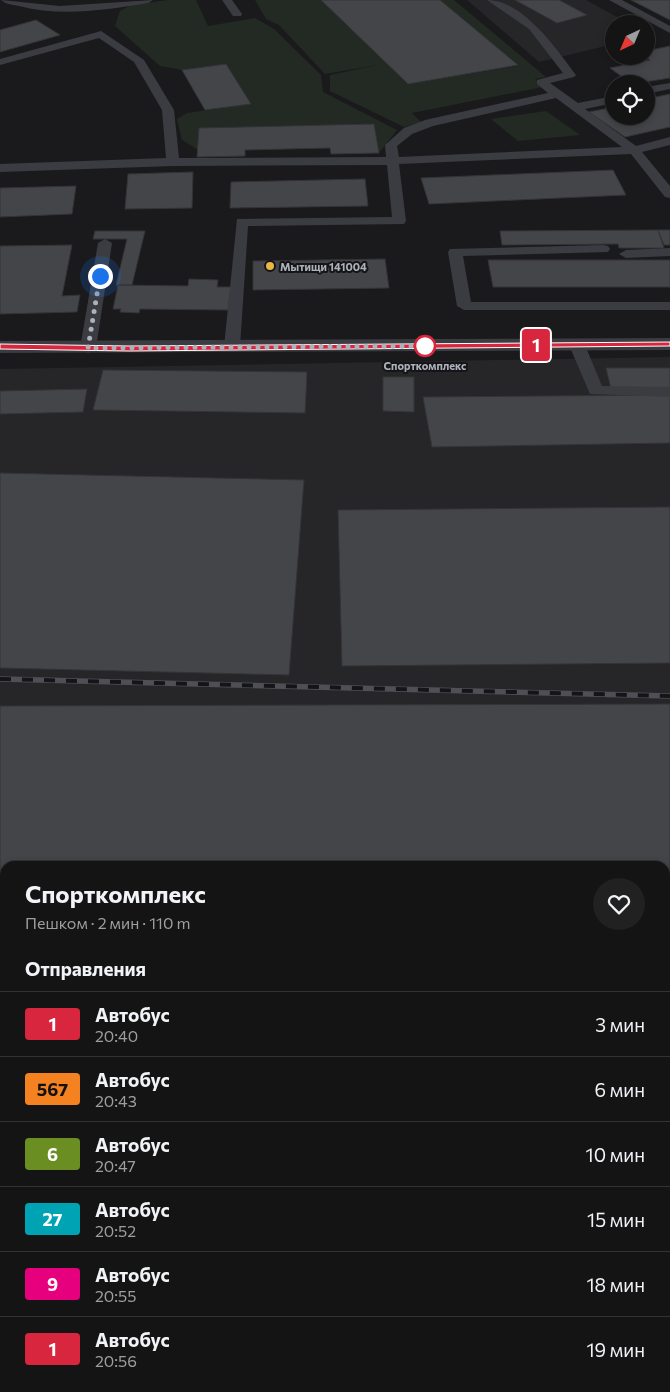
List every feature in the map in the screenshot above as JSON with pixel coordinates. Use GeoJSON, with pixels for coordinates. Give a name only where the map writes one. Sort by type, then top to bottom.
{"type":"FeatureCollection","features":[{"type":"Feature","properties":{"kind":"street"},"geometry":{"type":"LineString","coordinates":[[0,347],[670,344]]}},
{"type":"Feature","properties":{"kind":"lane"},"geometry":{"type":"LineString","coordinates":[[6,0],[24,5],[72,10],[148,0]]}},
{"type":"Feature","properties":{"kind":"lane"},"geometry":{"type":"LineString","coordinates":[[227,0],[238,14]]}},
{"type":"Feature","properties":{"kind":"lane"},"geometry":{"type":"LineString","coordinates":[[492,0],[533,27],[570,75],[541,82],[634,150],[670,194]]}},
{"type":"Feature","properties":{"kind":"lane"},"geometry":{"type":"LineString","coordinates":[[614,0],[670,30]]}},
{"type":"Feature","properties":{"kind":"lane"},"geometry":{"type":"LineString","coordinates":[[0,62],[100,34],[138,60],[168,110],[173,162]]}},
{"type":"Feature","properties":{"kind":"lane"},"geometry":{"type":"LineString","coordinates":[[655,89],[670,86]]}},
{"type":"Feature","properties":{"kind":"lane"},"geometry":{"type":"LineString","coordinates":[[232,347],[242,222],[399,221],[391,161],[391,145],[408,131],[430,123],[559,94]]}},
{"type":"Feature","properties":{"kind":"lane"},"geometry":{"type":"LineString","coordinates":[[576,108],[605,101]]}},
{"type":"Feature","properties":{"kind":"lane"},"geometry":{"type":"LineString","coordinates":[[0,168],[173,162],[391,161],[634,150],[670,142]]}},
{"type":"Feature","properties":{"kind":"lane"},"geometry":{"type":"LineString","coordinates":[[88,348],[105,244]]}},
{"type":"Feature","properties":{"kind":"lane"},"geometry":{"type":"LineString","coordinates":[[603,249],[455,252],[464,306],[670,306]]}},
{"type":"Feature","properties":{"kind":"lane"},"geometry":{"type":"LineString","coordinates":[[626,254],[670,252]]}},
{"type":"Feature","properties":{"kind":"lane"},"geometry":{"type":"LineString","coordinates":[[577,345],[596,391],[670,392]]}},
{"type":"Feature","properties":{"kind":"shaded area"},"geometry":{"type":"Polygon","coordinates":[[[168,0],[196,0],[208,26],[255,18],[274,29],[321,75],[323,92],[397,130],[379,153],[374,124],[199,128],[198,150],[182,140],[177,119],[187,113],[251,104],[226,64],[182,70],[160,66],[115,26],[120,11],[131,5],[168,0]]]}},
{"type":"Feature","properties":{"kind":"shaded area"},"geometry":{"type":"Polygon","coordinates":[[[255,0],[321,0],[408,84],[518,66],[440,0],[454,0],[546,77],[535,79],[543,87],[412,113],[421,122],[404,127],[330,91],[330,75],[378,65],[325,74],[279,25],[266,19],[255,0]]]}},
{"type":"Feature","properties":{"kind":"shaded area"},"geometry":{"type":"Polygon","coordinates":[[[467,0],[586,0],[614,15],[605,15],[605,46],[539,62],[467,0]]]}},
{"type":"Feature","properties":{"kind":"shaded area"},"geometry":{"type":"Polygon","coordinates":[[[546,111],[580,135],[518,141],[491,119],[546,111]]]}},
{"type":"Feature","properties":{"kind":"shaded area"},"geometry":{"type":"Polygon","coordinates":[[[670,357],[670,861],[0,861],[0,369],[670,357]]]}},
{"type":"Feature","properties":{"kind":"building"},"geometry":{"type":"Polygon","coordinates":[[[321,0],[440,0],[518,65],[408,84],[321,0]]]}},
{"type":"Feature","properties":{"kind":"building"},"geometry":{"type":"Polygon","coordinates":[[[515,0],[559,0],[587,15],[557,23],[515,0]]]}},
{"type":"Feature","properties":{"kind":"building"},"geometry":{"type":"Polygon","coordinates":[[[631,0],[670,0],[670,20],[631,0]]]}},
{"type":"Feature","properties":{"kind":"building"},"geometry":{"type":"Polygon","coordinates":[[[36,20],[60,35],[0,52],[0,30],[36,20]]]}},
{"type":"Feature","properties":{"kind":"building"},"geometry":{"type":"Polygon","coordinates":[[[670,46],[670,78],[655,80],[655,75],[620,75],[610,68],[625,65],[655,65],[655,49],[670,46]]]}},
{"type":"Feature","properties":{"kind":"building"},"geometry":{"type":"Polygon","coordinates":[[[226,64],[251,104],[205,110],[182,70],[226,64]]]}},
{"type":"Feature","properties":{"kind":"building"},"geometry":{"type":"Polygon","coordinates":[[[670,94],[670,127],[625,137],[608,125],[655,125],[655,97],[670,94]]]}},
{"type":"Feature","properties":{"kind":"building"},"geometry":{"type":"Polygon","coordinates":[[[605,109],[605,123],[589,112],[605,109]]]}},
{"type":"Feature","properties":{"kind":"building"},"geometry":{"type":"Polygon","coordinates":[[[374,124],[379,153],[331,154],[330,148],[245,150],[245,156],[197,157],[199,128],[374,124]]]}},
{"type":"Feature","properties":{"kind":"building"},"geometry":{"type":"Polygon","coordinates":[[[613,170],[626,195],[429,204],[421,178],[613,170]]]}},
{"type":"Feature","properties":{"kind":"building"},"geometry":{"type":"Polygon","coordinates":[[[193,172],[192,208],[125,209],[128,174],[193,172]]]}},
{"type":"Feature","properties":{"kind":"building"},"geometry":{"type":"Polygon","coordinates":[[[365,179],[368,206],[230,208],[231,182],[365,179]]]}},
{"type":"Feature","properties":{"kind":"building"},"geometry":{"type":"Polygon","coordinates":[[[76,186],[72,214],[0,217],[0,188],[76,186]]]}},
{"type":"Feature","properties":{"kind":"building"},"geometry":{"type":"Polygon","coordinates":[[[658,230],[670,230],[670,245],[664,245],[658,230]]]}},
{"type":"Feature","properties":{"kind":"building"},"geometry":{"type":"Polygon","coordinates":[[[658,230],[664,248],[619,248],[618,244],[502,245],[500,231],[658,230]]]}},
{"type":"Feature","properties":{"kind":"building"},"geometry":{"type":"Polygon","coordinates":[[[95,231],[145,231],[132,285],[116,285],[127,239],[93,239],[95,231]]]}},
{"type":"Feature","properties":{"kind":"building"},"geometry":{"type":"Polygon","coordinates":[[[72,245],[62,296],[80,295],[77,312],[0,314],[0,246],[72,245]]]}},
{"type":"Feature","properties":{"kind":"building"},"geometry":{"type":"Polygon","coordinates":[[[385,259],[389,288],[253,290],[253,261],[385,259]]]}},
{"type":"Feature","properties":{"kind":"building"},"geometry":{"type":"Polygon","coordinates":[[[488,260],[670,260],[670,287],[493,287],[488,260]]]}},
{"type":"Feature","properties":{"kind":"building"},"geometry":{"type":"Polygon","coordinates":[[[189,279],[218,280],[217,287],[231,287],[228,310],[140,309],[139,313],[120,312],[121,309],[113,309],[118,285],[188,286],[189,279]]]}},
{"type":"Feature","properties":{"kind":"building"},"geometry":{"type":"Polygon","coordinates":[[[606,368],[670,368],[670,389],[611,389],[606,368]]]}},
{"type":"Feature","properties":{"kind":"building"},"geometry":{"type":"Polygon","coordinates":[[[103,370],[307,372],[305,413],[93,410],[103,370]]]}},
{"type":"Feature","properties":{"kind":"building"},"geometry":{"type":"Polygon","coordinates":[[[383,377],[414,377],[414,412],[383,411],[383,377]]]}},
{"type":"Feature","properties":{"kind":"building"},"geometry":{"type":"Polygon","coordinates":[[[87,389],[83,412],[0,414],[0,391],[87,389]]]}},
{"type":"Feature","properties":{"kind":"building"},"geometry":{"type":"Polygon","coordinates":[[[670,395],[670,443],[432,447],[423,397],[670,395]]]}},
{"type":"Feature","properties":{"kind":"building"},"geometry":{"type":"Polygon","coordinates":[[[0,473],[304,480],[289,675],[0,668],[0,473]]]}},
{"type":"Feature","properties":{"kind":"building"},"geometry":{"type":"Polygon","coordinates":[[[670,507],[670,663],[342,666],[338,510],[670,507]]]}},
{"type":"Feature","properties":{"kind":"building"},"geometry":{"type":"Polygon","coordinates":[[[670,704],[670,861],[0,861],[0,706],[670,704]]]}},
{"type":"Feature","properties":{"kind":"railway"},"geometry":{"type":"LineString","coordinates":[[0,679],[670,696]]}},
{"type":"Feature","properties":{"kind":"bus line","name":"1"},"geometry":{"type":"LineString","coordinates":[[0,347],[129,348],[670,344]]}},
{"type":"Feature","properties":{"kind":"place","name":"Мытищи 141004"},"geometry":{"type":"Point","coordinates":[270,266]}},
{"type":"Feature","properties":{"kind":"place","name":"Спорткомплекс"},"geometry":{"type":"Point","coordinates":[425,346]}},
{"type":"Feature","properties":{"kind":"route"},"geometry":{"type":"LineString","coordinates":[[100,276],[88,348],[425,346]]}}]}
